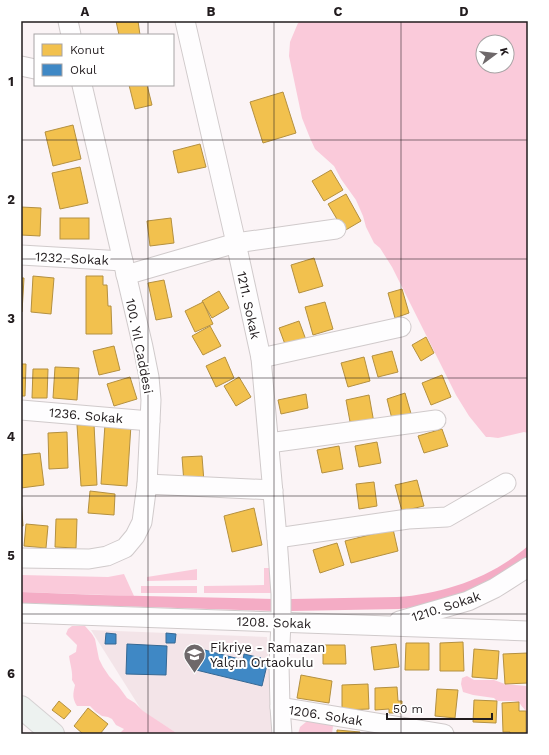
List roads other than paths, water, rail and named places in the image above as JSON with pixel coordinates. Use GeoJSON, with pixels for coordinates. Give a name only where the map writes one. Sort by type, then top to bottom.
{"type":"FeatureCollection","features":[{"type":"Feature","properties":{"kind":"main road"},"geometry":{"type":"LineString","coordinates":[[21,707],[53,734]]}},
{"type":"Feature","properties":{"kind":"street"},"geometry":{"type":"LineString","coordinates":[[68,21],[71,34]]}},
{"type":"Feature","properties":{"kind":"street","name":"1211. Sokak"},"geometry":{"type":"LineString","coordinates":[[185,21],[261,358],[281,594],[282,622],[279,665],[282,734]]}},
{"type":"Feature","properties":{"kind":"street"},"geometry":{"type":"LineString","coordinates":[[21,66],[34,68]]}},
{"type":"Feature","properties":{"kind":"street","name":"100. Yıl Caddesi"},"geometry":{"type":"LineString","coordinates":[[21,558],[89,559],[107,556],[125,548],[135,536],[142,522],[147,484],[151,400],[149,377],[82,86]]}},
{"type":"Feature","properties":{"kind":"street","name":"1232. Sokak"},"geometry":{"type":"LineString","coordinates":[[21,255],[124,268],[236,243],[336,229]]}},
{"type":"Feature","properties":{"kind":"street"},"geometry":{"type":"LineString","coordinates":[[261,358],[401,327]]}},
{"type":"Feature","properties":{"kind":"street","name":"1236. Sokak"},"geometry":{"type":"LineString","coordinates":[[21,410],[150,421]]}},
{"type":"Feature","properties":{"kind":"street"},"geometry":{"type":"LineString","coordinates":[[269,443],[436,420]]}},
{"type":"Feature","properties":{"kind":"street"},"geometry":{"type":"LineString","coordinates":[[147,484],[273,490]]}},
{"type":"Feature","properties":{"kind":"street"},"geometry":{"type":"LineString","coordinates":[[277,538],[408,519],[447,517],[506,484]]}},
{"type":"Feature","properties":{"kind":"street","name":"1210. Sokak"},"geometry":{"type":"LineString","coordinates":[[382,626],[468,601],[494,588],[528,567]]}},
{"type":"Feature","properties":{"kind":"street","name":"1208. Sokak"},"geometry":{"type":"LineString","coordinates":[[21,613],[528,630]]}},
{"type":"Feature","properties":{"kind":"street","name":"1206. Sokak"},"geometry":{"type":"LineString","coordinates":[[280,707],[444,734]]}},
{"type":"Feature","properties":{"kind":"place","name":"Fikriye - Ramazan Yalçın Ortaokulu"},"geometry":{"type":"Point","coordinates":[194,674]}}]}
